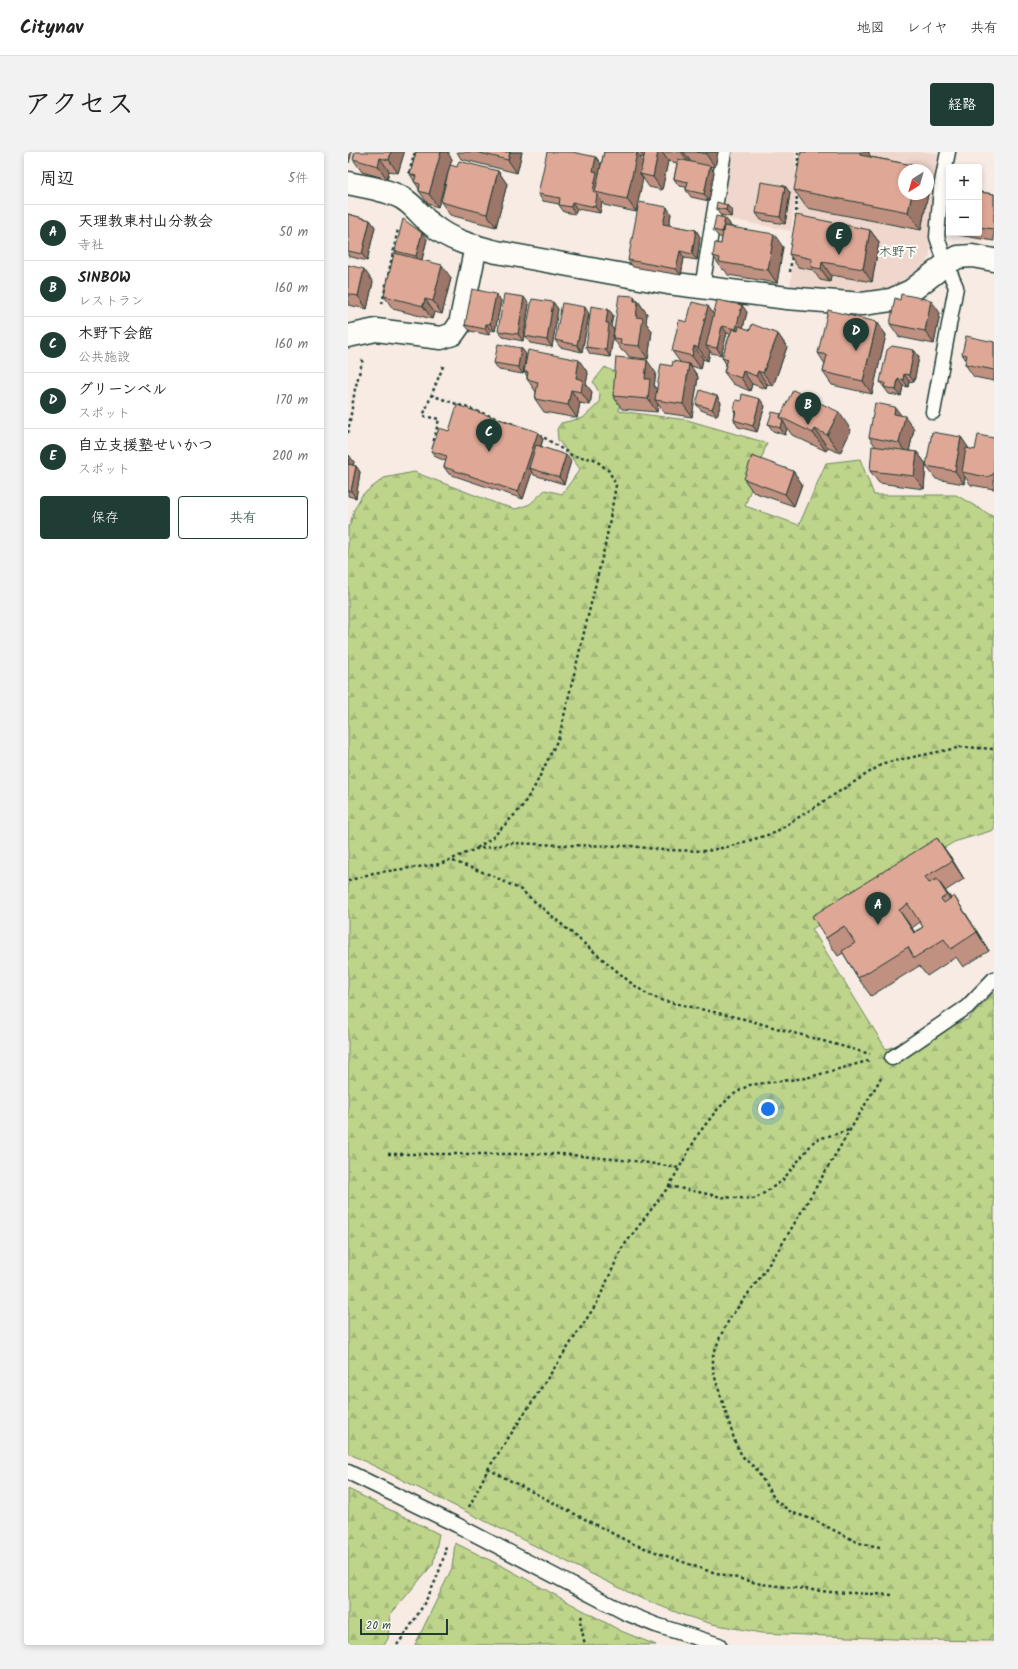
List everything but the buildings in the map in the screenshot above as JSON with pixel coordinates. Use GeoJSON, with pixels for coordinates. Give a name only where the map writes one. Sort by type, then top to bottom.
{"type":"FeatureCollection","features":[{"type":"Feature","properties":{"kind":"street"},"geometry":{"type":"LineString","coordinates":[[348,182],[393,194],[403,199],[446,236],[461,242],[497,252],[702,288],[787,298],[862,304],[891,300],[911,290],[946,264],[958,258],[972,256],[994,260]]}},
{"type":"Feature","properties":{"kind":"street"},"geometry":{"type":"LineString","coordinates":[[348,336],[376,330],[441,338],[452,334],[460,324],[476,246]]}},
{"type":"Feature","properties":{"kind":"lane"},"geometry":{"type":"LineString","coordinates":[[702,288],[724,152]]}},
{"type":"Feature","properties":{"kind":"lane"},"geometry":{"type":"LineString","coordinates":[[933,412],[956,287],[937,237],[941,187],[948,152]]}},
{"type":"Feature","properties":{"kind":"lane"},"geometry":{"type":"LineString","coordinates":[[886,1058],[967,1007],[994,979]]}},
{"type":"Feature","properties":{"kind":"lane"},"geometry":{"type":"LineString","coordinates":[[348,1472],[457,1525],[624,1612],[656,1625],[719,1645]]}},
{"type":"Feature","properties":{"kind":"path"},"geometry":{"type":"LineString","coordinates":[[798,152],[798,174]]}},
{"type":"Feature","properties":{"kind":"path"},"geometry":{"type":"LineString","coordinates":[[795,225],[797,189]]}},
{"type":"Feature","properties":{"kind":"path"},"geometry":{"type":"LineString","coordinates":[[381,308],[403,211],[403,199]]}},
{"type":"Feature","properties":{"kind":"path"},"geometry":{"type":"LineString","coordinates":[[787,298],[792,254]]}},
{"type":"Feature","properties":{"kind":"path"},"geometry":{"type":"LineString","coordinates":[[440,446],[433,444],[439,419],[423,416],[447,357]]}},
{"type":"Feature","properties":{"kind":"path"},"geometry":{"type":"LineString","coordinates":[[348,433],[359,374]]}},
{"type":"Feature","properties":{"kind":"path"},"geometry":{"type":"LineString","coordinates":[[431,395],[519,426]]}},
{"type":"Feature","properties":{"kind":"path"},"geometry":{"type":"LineString","coordinates":[[348,881],[373,873],[440,864],[476,849],[493,837],[521,808],[535,786],[559,736],[606,541],[616,486],[608,471],[594,459],[573,456],[538,433],[532,431]]}},
{"type":"Feature","properties":{"kind":"path"},"geometry":{"type":"LineString","coordinates":[[476,849],[513,842],[559,845],[631,846],[663,850],[707,851],[731,846],[774,833],[884,763],[962,747],[994,749]]}},
{"type":"Feature","properties":{"kind":"path"},"geometry":{"type":"LineString","coordinates":[[452,860],[493,876],[521,890],[631,983],[647,994],[661,1000],[744,1019],[886,1058]]}},
{"type":"Feature","properties":{"kind":"path"},"geometry":{"type":"LineString","coordinates":[[880,1547],[859,1543],[814,1520],[791,1512],[776,1501],[756,1469],[742,1456],[735,1442],[713,1371],[713,1356],[720,1337],[730,1318],[760,1279],[781,1246],[870,1097],[886,1058]]}},
{"type":"Feature","properties":{"kind":"path"},"geometry":{"type":"LineString","coordinates":[[469,1506],[488,1469],[597,1303],[622,1248],[668,1186],[698,1133],[716,1111],[731,1096],[749,1085],[806,1078],[886,1058]]}},
{"type":"Feature","properties":{"kind":"path"},"geometry":{"type":"LineString","coordinates":[[668,1186],[722,1197],[755,1199],[782,1181],[815,1140],[849,1130]]}},
{"type":"Feature","properties":{"kind":"path"},"geometry":{"type":"LineString","coordinates":[[388,1154],[561,1154],[643,1162],[679,1168]]}},
{"type":"Feature","properties":{"kind":"path"},"geometry":{"type":"LineString","coordinates":[[488,1469],[631,1543],[705,1570],[761,1584],[830,1592],[894,1595]]}},
{"type":"Feature","properties":{"kind":"path"},"geometry":{"type":"LineString","coordinates":[[397,1645],[412,1625],[435,1580],[444,1560],[447,1538],[457,1525]]}},
{"type":"Feature","properties":{"kind":"path"},"geometry":{"type":"LineString","coordinates":[[585,1645],[580,1621],[591,1596]]}},
{"type":"Feature","properties":{"kind":"shaded area"},"geometry":{"type":"Polygon","coordinates":[[[728,152],[795,152],[795,201],[791,231],[717,217],[728,152]]]}},
{"type":"Feature","properties":{"kind":"shaded area"},"geometry":{"type":"Polygon","coordinates":[[[809,152],[930,152],[940,154],[934,187],[934,164],[898,164],[898,200],[933,200],[930,255],[925,265],[918,272],[886,292],[863,295],[790,288],[798,218],[799,193],[809,152]]]}},
{"type":"Feature","properties":{"kind":"green space"},"geometry":{"type":"Polygon","coordinates":[[[605,367],[622,376],[619,411],[687,420],[767,443],[745,506],[799,525],[826,463],[860,459],[874,495],[956,495],[994,517],[994,830],[954,842],[812,929],[886,1049],[967,1020],[994,992],[994,1641],[916,1640],[761,1633],[712,1624],[683,1615],[638,1597],[348,1453],[348,526],[350,525],[354,510],[362,495],[384,478],[414,472],[498,504],[516,509],[530,504],[545,490],[562,494],[580,469],[558,440],[557,429],[561,423],[583,418],[599,403],[600,394],[593,382],[605,367]]]}},
{"type":"Feature","properties":{"kind":"green space"},"geometry":{"type":"Polygon","coordinates":[[[348,1489],[439,1534],[433,1564],[390,1615],[388,1639],[384,1645],[348,1645],[348,1489]]]}},
{"type":"Feature","properties":{"kind":"green space"},"geometry":{"type":"Polygon","coordinates":[[[455,1543],[504,1567],[621,1631],[656,1645],[415,1645],[452,1568],[455,1543]]]}},
{"type":"Feature","properties":{"kind":"place","name":"自立支援塾せいかつ"},"geometry":{"type":"Point","coordinates":[839,255]}},
{"type":"Feature","properties":{"kind":"place","name":"グリーンベル"},"geometry":{"type":"Point","coordinates":[856,351]}},
{"type":"Feature","properties":{"kind":"place","name":"SINBOW"},"geometry":{"type":"Point","coordinates":[808,425]}},
{"type":"Feature","properties":{"kind":"place","name":"木野下会館"},"geometry":{"type":"Point","coordinates":[489,452]}},
{"type":"Feature","properties":{"kind":"place","name":"天理教東村山分教会"},"geometry":{"type":"Point","coordinates":[878,925]}},
{"type":"Feature","properties":{"kind":"district","name":"木野下"},"geometry":{"type":"Point","coordinates":[898,252]}}]}
